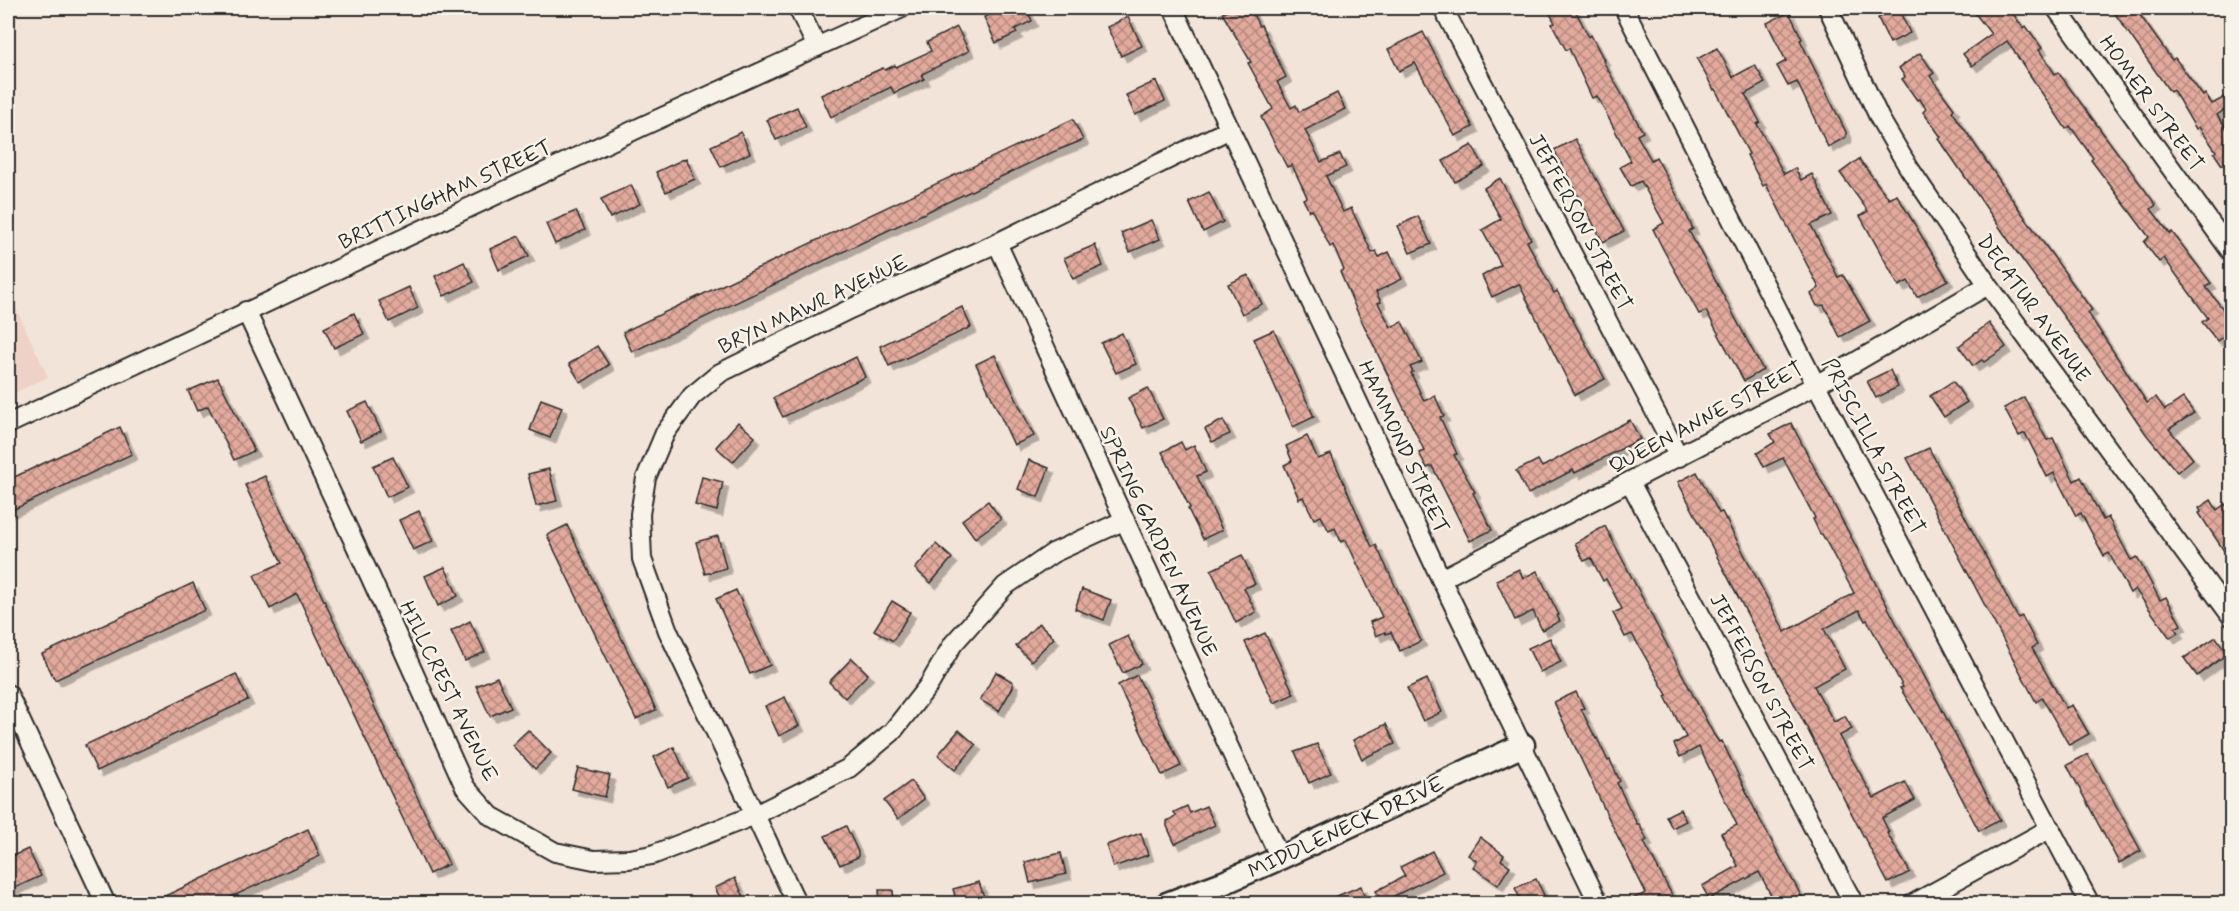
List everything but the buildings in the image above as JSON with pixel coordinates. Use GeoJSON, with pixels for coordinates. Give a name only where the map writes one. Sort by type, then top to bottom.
{"type":"FeatureCollection","features":[{"type":"Feature","properties":{"kind":"street"},"geometry":{"type":"LineString","coordinates":[[798,8],[817,47]]}},
{"type":"Feature","properties":{"kind":"street","name":"BRITTINGHAM STREET"},"geometry":{"type":"LineString","coordinates":[[8,424],[246,311],[902,8]]}},
{"type":"Feature","properties":{"kind":"street","name":"HAMMOND STREET"},"geometry":{"type":"LineString","coordinates":[[1173,8],[1441,579],[1599,903]]}},
{"type":"Feature","properties":{"kind":"street","name":"JEFFERSON STREET"},"geometry":{"type":"LineString","coordinates":[[1443,8],[1679,457]]}},
{"type":"Feature","properties":{"kind":"street","name":"PRISCILLA STREET"},"geometry":{"type":"LineString","coordinates":[[1624,8],[1816,385],[2090,903]]}},
{"type":"Feature","properties":{"kind":"street","name":"DECATUR AVENUE"},"geometry":{"type":"LineString","coordinates":[[1828,8],[1880,118],[1909,168],[1988,285],[2232,617]]}},
{"type":"Feature","properties":{"kind":"street","name":"HOMER STREET"},"geometry":{"type":"LineString","coordinates":[[2056,8],[2232,253]]}},
{"type":"Feature","properties":{"kind":"street","name":"BRYN MAWR AVENUE"},"geometry":{"type":"LineString","coordinates":[[797,903],[668,631],[642,560],[640,514],[646,478],[665,433],[692,396],[720,373],[849,309],[998,243],[1230,129]]}},
{"type":"Feature","properties":{"kind":"street","name":"SPRING GARDEN AVENUE"},"geometry":{"type":"LineString","coordinates":[[998,243],[1280,858]]}},
{"type":"Feature","properties":{"kind":"street","name":"QUEEN ANNE STREET"},"geometry":{"type":"LineString","coordinates":[[1441,579],[1816,385],[1988,285]]}},
{"type":"Feature","properties":{"kind":"street","name":"HILLCREST AVENUE"},"geometry":{"type":"LineString","coordinates":[[246,311],[370,576],[465,787],[491,816],[555,852],[594,860],[629,859],[652,855],[755,815],[849,768],[892,732],[929,685],[953,644],[1005,586],[1053,553],[1125,520]]}},
{"type":"Feature","properties":{"kind":"street","name":"JEFFERSON STREET"},"geometry":{"type":"LineString","coordinates":[[1630,482],[1854,903]]}},
{"type":"Feature","properties":{"kind":"street"},"geometry":{"type":"LineString","coordinates":[[8,694],[106,903]]}},
{"type":"Feature","properties":{"kind":"street","name":"MIDDLENECK DRIVE"},"geometry":{"type":"LineString","coordinates":[[1167,903],[1280,858],[1523,745]]}},
{"type":"Feature","properties":{"kind":"street"},"geometry":{"type":"LineString","coordinates":[[1913,903],[2051,828]]}},
{"type":"Feature","properties":{"kind":"shaded area"},"geometry":{"type":"Polygon","coordinates":[[[8,291],[48,377],[8,396],[8,291]]]}}]}
